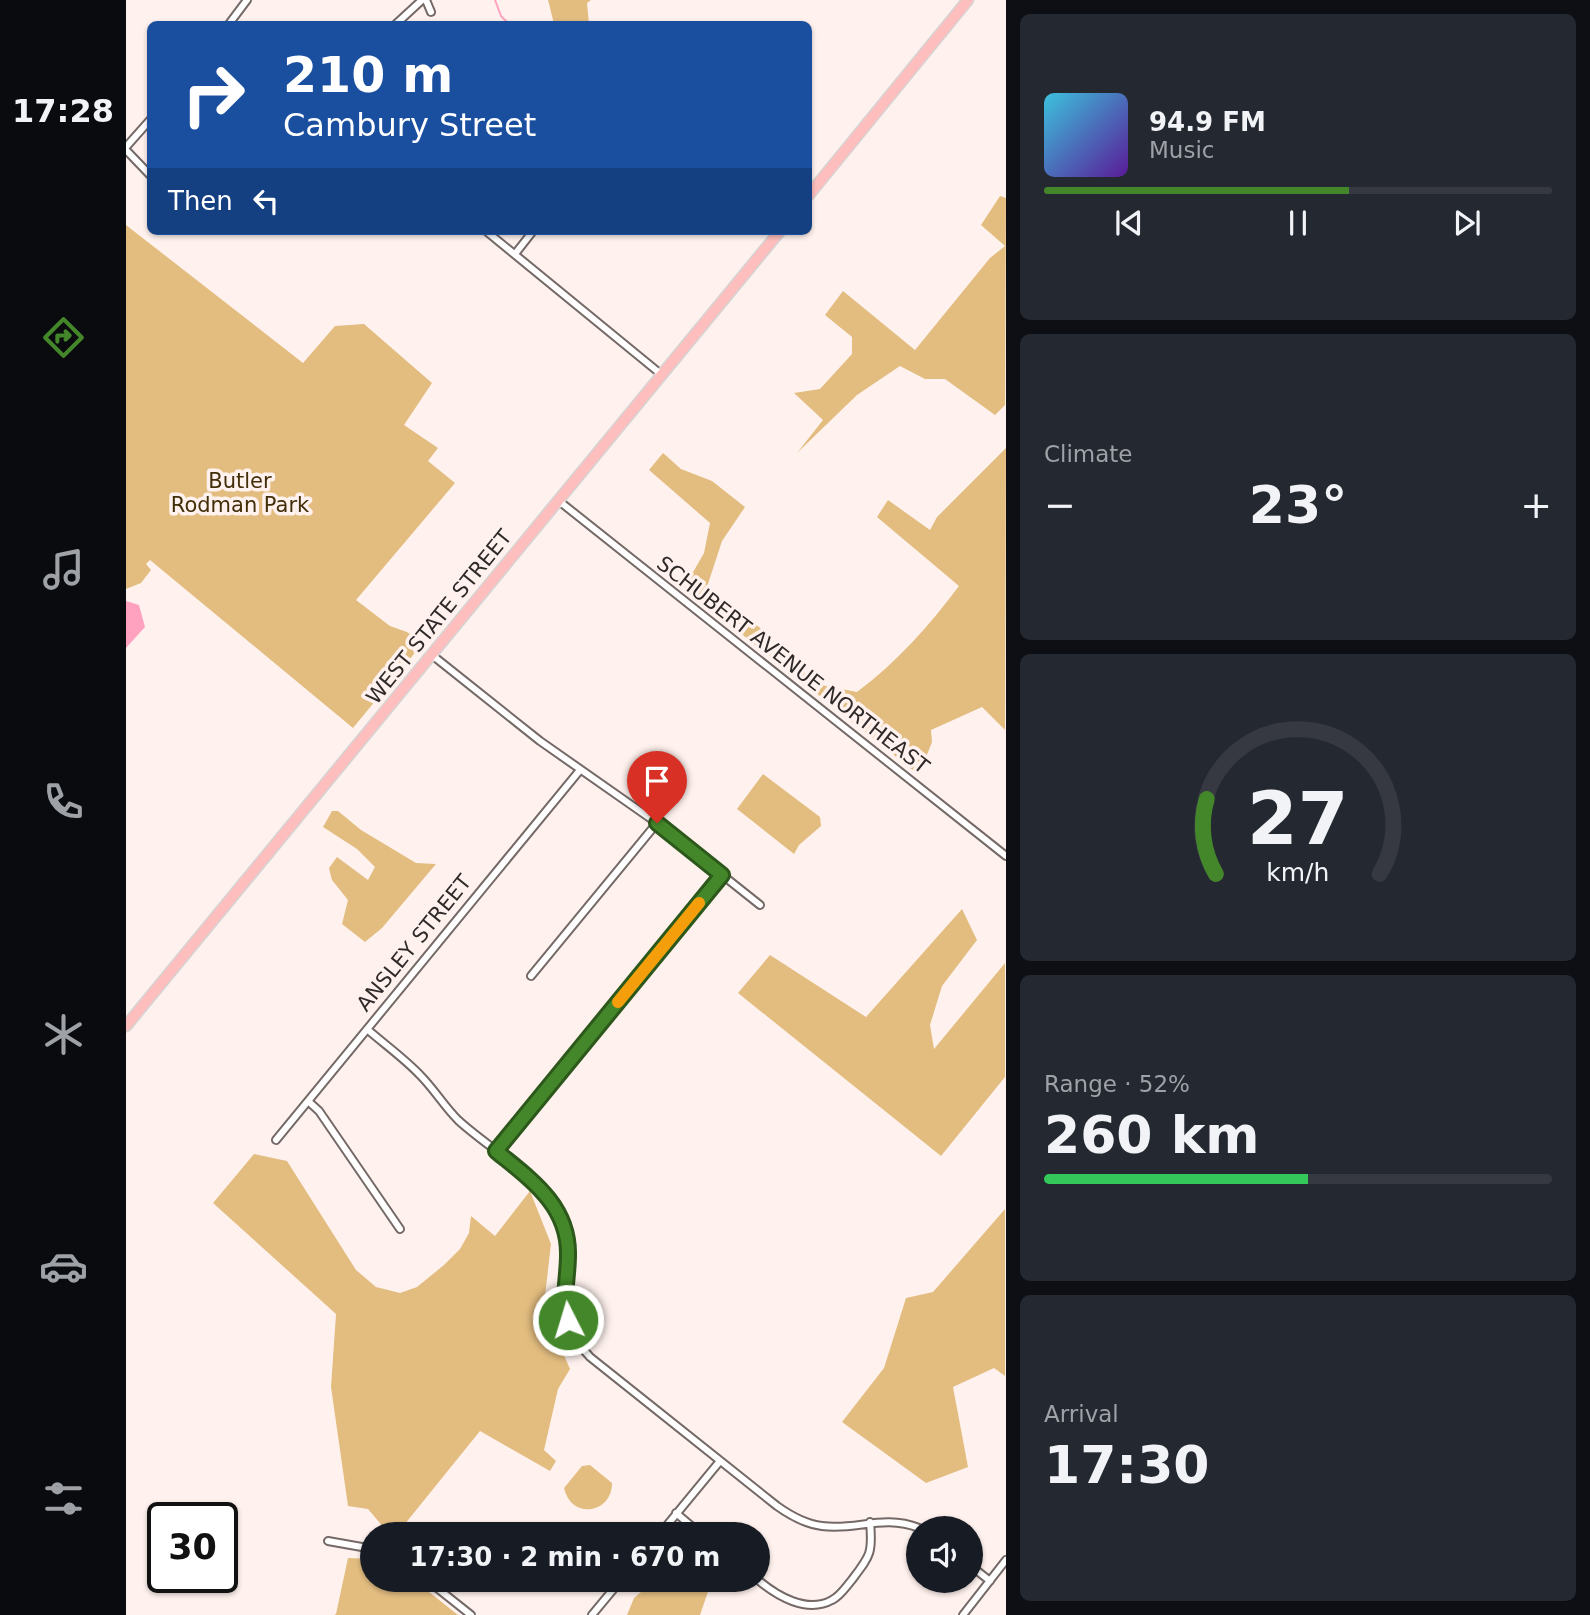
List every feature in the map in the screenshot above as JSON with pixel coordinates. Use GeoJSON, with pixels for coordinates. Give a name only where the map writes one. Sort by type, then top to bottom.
{"type":"FeatureCollection","features":[{"type":"Feature","properties":{"kind":"highway"},"geometry":{"type":"LineString","coordinates":[[812,191],[968,0]]}},
{"type":"Feature","properties":{"kind":"highway","name":"WEST STATE STREET"},"geometry":{"type":"LineString","coordinates":[[126,1026],[777,235]]}},
{"type":"Feature","properties":{"kind":"street"},"geometry":{"type":"LineString","coordinates":[[231,21],[247,0]]}},
{"type":"Feature","properties":{"kind":"street"},"geometry":{"type":"LineString","coordinates":[[400,21],[424,0],[430,12]]}},
{"type":"Feature","properties":{"kind":"street"},"geometry":{"type":"LineString","coordinates":[[147,124],[126,148],[147,172]]}},
{"type":"Feature","properties":{"kind":"street"},"geometry":{"type":"LineString","coordinates":[[491,235],[662,375]]}},
{"type":"Feature","properties":{"kind":"street"},"geometry":{"type":"LineString","coordinates":[[515,254],[530,235]]}},
{"type":"Feature","properties":{"kind":"street","name":"SCHUBERT AVENUE NORTHEAST"},"geometry":{"type":"LineString","coordinates":[[559,501],[1006,856]]}},
{"type":"Feature","properties":{"kind":"street"},"geometry":{"type":"LineString","coordinates":[[432,655],[580,770],[657,823],[760,905]]}},
{"type":"Feature","properties":{"kind":"street","name":"ANSLEY STREET"},"geometry":{"type":"LineString","coordinates":[[276,1140],[580,770]]}},
{"type":"Feature","properties":{"kind":"street"},"geometry":{"type":"LineString","coordinates":[[531,976],[657,823]]}},
{"type":"Feature","properties":{"kind":"street"},"geometry":{"type":"LineString","coordinates":[[496,1151],[722,875]]}},
{"type":"Feature","properties":{"kind":"street"},"geometry":{"type":"LineString","coordinates":[[367,1029],[419,1074],[453,1115],[548,1196],[563,1221],[568,1244],[565,1311],[580,1346],[597,1363],[777,1506],[802,1521],[830,1527],[870,1522],[897,1521],[906,1524]]}},
{"type":"Feature","properties":{"kind":"street"},"geometry":{"type":"LineString","coordinates":[[307,1101],[318,1111],[400,1229]]}},
{"type":"Feature","properties":{"kind":"street"},"geometry":{"type":"LineString","coordinates":[[670,1522],[720,1461]]}},
{"type":"Feature","properties":{"kind":"street"},"geometry":{"type":"LineString","coordinates":[[677,1513],[687,1522]]}},
{"type":"Feature","properties":{"kind":"street"},"geometry":{"type":"LineString","coordinates":[[770,1590],[789,1601],[820,1604],[830,1602],[867,1561],[872,1544],[870,1522]]}},
{"type":"Feature","properties":{"kind":"street"},"geometry":{"type":"LineString","coordinates":[[328,1541],[360,1547]]}},
{"type":"Feature","properties":{"kind":"street"},"geometry":{"type":"LineString","coordinates":[[962,1615],[1006,1560]]}},
{"type":"Feature","properties":{"kind":"street"},"geometry":{"type":"LineString","coordinates":[[983,1575],[990,1581]]}},
{"type":"Feature","properties":{"kind":"street"},"geometry":{"type":"LineString","coordinates":[[442,1592],[471,1615]]}},
{"type":"Feature","properties":{"kind":"street"},"geometry":{"type":"LineString","coordinates":[[592,1615],[611,1592]]}},
{"type":"Feature","properties":{"kind":"green space"},"geometry":{"type":"Polygon","coordinates":[[[548,0],[591,0],[587,3],[589,21],[553,21],[548,0]]]}},
{"type":"Feature","properties":{"kind":"green space"},"geometry":{"type":"Polygon","coordinates":[[[1000,196],[1006,198],[1005,405],[995,415],[945,379],[925,379],[900,366],[857,395],[797,453],[823,420],[794,393],[820,389],[852,354],[852,337],[825,315],[843,291],[915,350],[990,258],[1005,246],[981,225],[1000,196]]]}},
{"type":"Feature","properties":{"kind":"green space","name":"Butler Rodman Park"},"geometry":{"type":"Polygon","coordinates":[[[126,225],[303,363],[335,326],[364,324],[432,383],[404,425],[438,448],[428,461],[455,483],[356,600],[390,626],[407,632],[423,643],[353,728],[150,560],[146,564],[151,570],[141,583],[126,589],[126,225]]]}},
{"type":"Feature","properties":{"kind":"green space"},"geometry":{"type":"Polygon","coordinates":[[[1006,448],[1005,730],[982,707],[931,730],[932,742],[919,775],[684,588],[704,553],[710,523],[649,470],[663,453],[681,469],[712,481],[745,507],[722,541],[706,590],[759,627],[816,684],[857,692],[912,643],[959,586],[877,517],[888,500],[930,530],[937,517],[1006,448]]]}},
{"type":"Feature","properties":{"kind":"green space"},"geometry":{"type":"Polygon","coordinates":[[[763,774],[820,817],[821,826],[799,845],[794,854],[737,809],[763,774]]]}},
{"type":"Feature","properties":{"kind":"green space"},"geometry":{"type":"Polygon","coordinates":[[[332,811],[338,811],[361,830],[416,863],[436,864],[382,928],[365,942],[342,924],[348,900],[332,880],[329,868],[337,857],[368,880],[375,867],[357,849],[323,827],[332,811]]]}},
{"type":"Feature","properties":{"kind":"green space"},"geometry":{"type":"Polygon","coordinates":[[[962,909],[977,940],[942,986],[930,1025],[934,1049],[1005,963],[1005,1077],[941,1156],[738,993],[770,955],[866,1017],[962,909]]]}},
{"type":"Feature","properties":{"kind":"green space"},"geometry":{"type":"Polygon","coordinates":[[[254,1154],[287,1161],[356,1270],[376,1287],[400,1293],[417,1287],[460,1249],[469,1233],[471,1216],[495,1236],[530,1191],[551,1244],[545,1296],[570,1369],[558,1389],[544,1450],[556,1461],[550,1471],[480,1431],[406,1522],[379,1522],[368,1509],[348,1506],[331,1387],[336,1314],[213,1203],[254,1154]]]}},
{"type":"Feature","properties":{"kind":"green space"},"geometry":{"type":"Polygon","coordinates":[[[1005,1209],[1005,1376],[994,1368],[953,1387],[968,1467],[926,1483],[842,1422],[884,1368],[906,1298],[933,1292],[1005,1209]]]}},
{"type":"Feature","properties":{"kind":"green space"},"geometry":{"type":"Polygon","coordinates":[[[590,1465],[612,1483],[610,1493],[599,1507],[582,1509],[568,1498],[564,1488],[582,1466],[590,1465]]]}},
{"type":"Feature","properties":{"kind":"green space"},"geometry":{"type":"Polygon","coordinates":[[[348,1558],[360,1558],[360,1592],[429,1592],[458,1615],[334,1615],[348,1558]]]}},
{"type":"Feature","properties":{"kind":"green space"},"geometry":{"type":"Polygon","coordinates":[[[641,1592],[708,1592],[700,1615],[627,1615],[634,1598],[641,1592]]]}},
{"type":"Feature","properties":{"kind":"shaded area"},"geometry":{"type":"Polygon","coordinates":[[[126,601],[139,605],[145,627],[126,648],[126,601]]]}},
{"type":"Feature","properties":{"kind":"waterway"},"geometry":{"type":"LineString","coordinates":[[495,0],[501,16],[506,21]]}},
{"type":"Feature","properties":{"kind":"slow traffic"},"geometry":{"type":"LineString","coordinates":[[618,1002],[699,903]]}},
{"type":"Feature","properties":{"kind":"route"},"geometry":{"type":"LineString","coordinates":[[568,1320],[564,1301],[568,1244],[563,1221],[544,1193],[496,1151],[722,875],[657,823]]}}]}
